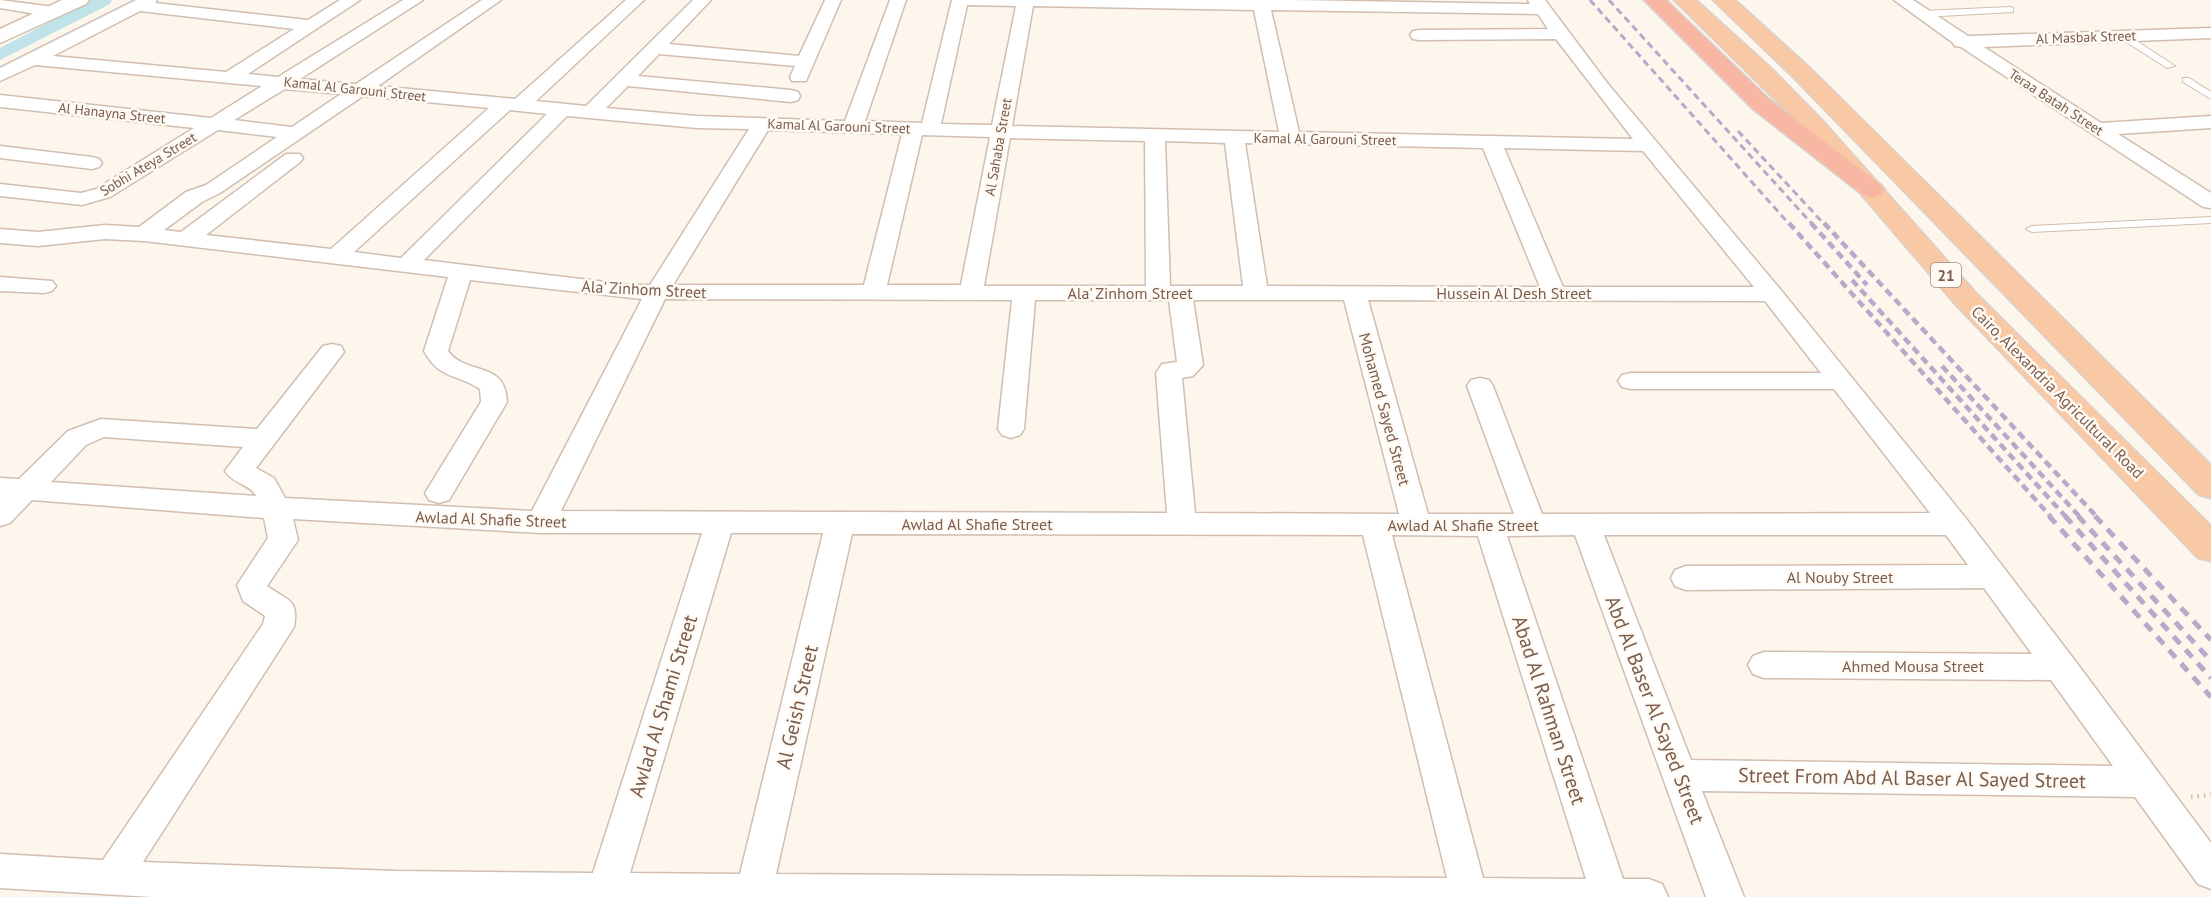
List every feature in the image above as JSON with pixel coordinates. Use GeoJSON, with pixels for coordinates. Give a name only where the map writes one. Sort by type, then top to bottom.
{"type":"FeatureCollection","features":[{"type":"Feature","properties":{"kind":"highway"},"geometry":{"type":"LineString","coordinates":[[1654,0],[1780,121],[1872,190]]}},
{"type":"Feature","properties":{"kind":"highway","name":"Cairo, Alexandria Agricultural Road"},"geometry":{"type":"LineString","coordinates":[[1684,0],[1763,72],[1814,125],[1966,299],[2211,548]]}},
{"type":"Feature","properties":{"kind":"highway","name":"21"},"geometry":{"type":"LineString","coordinates":[[1723,0],[1801,72],[2211,486]]}},
{"type":"Feature","properties":{"kind":"street"},"geometry":{"type":"LineString","coordinates":[[0,37],[79,0]]}},
{"type":"Feature","properties":{"kind":"street"},"geometry":{"type":"LineString","coordinates":[[230,77],[352,0]]}},
{"type":"Feature","properties":{"kind":"street","name":"Sobhi Ateya Street"},"geometry":{"type":"LineString","coordinates":[[0,190],[82,199],[97,195],[415,0]]}},
{"type":"Feature","properties":{"kind":"street"},"geometry":{"type":"LineString","coordinates":[[144,234],[194,197],[213,189],[493,0]]}},
{"type":"Feature","properties":{"kind":"street"},"geometry":{"type":"LineString","coordinates":[[336,257],[636,0]]}},
{"type":"Feature","properties":{"kind":"street"},"geometry":{"type":"LineString","coordinates":[[590,113],[703,0]]}},
{"type":"Feature","properties":{"kind":"street"},"geometry":{"type":"LineString","coordinates":[[541,522],[657,292],[790,96],[833,0]]}},
{"type":"Feature","properties":{"kind":"street"},"geometry":{"type":"LineString","coordinates":[[853,127],[898,0]]}},
{"type":"Feature","properties":{"kind":"street"},"geometry":{"type":"LineString","coordinates":[[874,291],[960,0]]}},
{"type":"Feature","properties":{"kind":"street"},"geometry":{"type":"LineString","coordinates":[[967,0],[1262,6],[1540,5],[1601,88],[1772,294],[1954,524],[2062,667],[2211,872]]}},
{"type":"Feature","properties":{"kind":"street","name":"Teraa Batah Street"},"geometry":{"type":"LineString","coordinates":[[1902,0],[1961,42],[2211,202]]}},
{"type":"Feature","properties":{"kind":"street","name":"Al Sahaba Street"},"geometry":{"type":"LineString","coordinates":[[971,293],[1025,1]]}},
{"type":"Feature","properties":{"kind":"street"},"geometry":{"type":"LineString","coordinates":[[0,3],[54,12]]}},
{"type":"Feature","properties":{"kind":"street"},"geometry":{"type":"LineString","coordinates":[[0,75],[144,3],[311,26]]}},
{"type":"Feature","properties":{"kind":"street"},"geometry":{"type":"LineString","coordinates":[[1262,6],[1290,138]]}},
{"type":"Feature","properties":{"kind":"street","name":"Al Masbak Street"},"geometry":{"type":"LineString","coordinates":[[1961,42],[2211,33]]}},
{"type":"Feature","properties":{"kind":"street"},"geometry":{"type":"LineString","coordinates":[[1419,35],[1561,34]]}},
{"type":"Feature","properties":{"kind":"street"},"geometry":{"type":"LineString","coordinates":[[655,48],[806,62]]}},
{"type":"Feature","properties":{"kind":"street","name":"Kamal Al Garouni Street"},"geometry":{"type":"LineString","coordinates":[[32,59],[697,122],[1234,137],[1650,145]]}},
{"type":"Feature","properties":{"kind":"street"},"geometry":{"type":"LineString","coordinates":[[624,80],[790,96]]}},
{"type":"Feature","properties":{"kind":"street","name":"Al Hanayna Street"},"geometry":{"type":"LineString","coordinates":[[0,100],[296,133]]}},
{"type":"Feature","properties":{"kind":"street"},"geometry":{"type":"LineString","coordinates":[[406,266],[562,110]]}},
{"type":"Feature","properties":{"kind":"street"},"geometry":{"type":"LineString","coordinates":[[2097,129],[2211,122]]}},
{"type":"Feature","properties":{"kind":"street"},"geometry":{"type":"LineString","coordinates":[[1155,135],[1169,293],[1190,365],[1184,369],[1171,370],[1169,373],[1182,524]]}},
{"type":"Feature","properties":{"kind":"street"},"geometry":{"type":"LineString","coordinates":[[1234,137],[1256,293]]}},
{"type":"Feature","properties":{"kind":"street"},"geometry":{"type":"LineString","coordinates":[[1491,142],[1554,293]]}},
{"type":"Feature","properties":{"kind":"street"},"geometry":{"type":"LineString","coordinates":[[0,152],[92,163]]}},
{"type":"Feature","properties":{"kind":"street"},"geometry":{"type":"LineString","coordinates":[[186,239],[293,158]]}},
{"type":"Feature","properties":{"kind":"street","name":"Ala' Zinhom Street"},"geometry":{"type":"LineString","coordinates":[[0,236],[38,239],[105,232],[144,234],[598,288],[657,292],[1256,293]]}},
{"type":"Feature","properties":{"kind":"street"},"geometry":{"type":"LineString","coordinates":[[439,493],[494,402],[496,393],[492,384],[442,362],[436,351],[461,272]]}},
{"type":"Feature","properties":{"kind":"street"},"geometry":{"type":"LineString","coordinates":[[0,284],[44,286]]}},
{"type":"Feature","properties":{"kind":"street"},"geometry":{"type":"LineString","coordinates":[[1011,429],[1024,293]]}},
{"type":"Feature","properties":{"kind":"street","name":"Hussein Al Desh Street"},"geometry":{"type":"LineString","coordinates":[[1256,293],[1772,294]]}},
{"type":"Feature","properties":{"kind":"street","name":"Mohamed Sayed Street"},"geometry":{"type":"LineString","coordinates":[[1354,294],[1416,524]]}},
{"type":"Feature","properties":{"kind":"street"},"geometry":{"type":"LineString","coordinates":[[112,878],[278,627],[281,611],[254,594],[252,585],[283,540],[284,533],[273,508],[270,492],[265,486],[239,471],[332,352]]}},
{"type":"Feature","properties":{"kind":"street"},"geometry":{"type":"LineString","coordinates":[[1631,381],[1840,381]]}},
{"type":"Feature","properties":{"kind":"street"},"geometry":{"type":"LineString","coordinates":[[1480,386],[1532,525]]}},
{"type":"Feature","properties":{"kind":"street"},"geometry":{"type":"LineString","coordinates":[[0,516],[12,489],[77,438],[101,428],[262,439]]}},
{"type":"Feature","properties":{"kind":"street","name":"Awlad Al Shafie Street"},"geometry":{"type":"LineString","coordinates":[[12,489],[273,508],[541,522],[1375,525],[1954,524]]}},
{"type":"Feature","properties":{"kind":"street","name":"Awlad Al Shami Street"},"geometry":{"type":"LineString","coordinates":[[606,890],[720,523]]}},
{"type":"Feature","properties":{"kind":"street","name":"Al Geish Street"},"geometry":{"type":"LineString","coordinates":[[754,890],[840,524]]}},
{"type":"Feature","properties":{"kind":"street","name":"Abd Al Baser Al Sayed Street"},"geometry":{"type":"LineString","coordinates":[[1585,524],[1725,897]]}},
{"type":"Feature","properties":{"kind":"street"},"geometry":{"type":"LineString","coordinates":[[1375,525],[1469,894]]}},
{"type":"Feature","properties":{"kind":"street","name":"Abad Al Rahman Street"},"geometry":{"type":"LineString","coordinates":[[1489,525],[1610,895]]}},
{"type":"Feature","properties":{"kind":"street","name":"Al Nouby Street"},"geometry":{"type":"LineString","coordinates":[[1686,578],[1994,576]]}},
{"type":"Feature","properties":{"kind":"street","name":"Ahmed Mousa Street"},"geometry":{"type":"LineString","coordinates":[[1764,665],[2062,667]]}},
{"type":"Feature","properties":{"kind":"street","name":"Street From Abd Al Baser Al Sayed Street"},"geometry":{"type":"LineString","coordinates":[[1679,775],[2146,782]]}},
{"type":"Feature","properties":{"kind":"street"},"geometry":{"type":"LineString","coordinates":[[0,871],[112,878],[396,889],[1469,894],[1649,897]]}},
{"type":"Feature","properties":{"kind":"lane"},"geometry":{"type":"LineString","coordinates":[[1922,14],[2010,10]]}},
{"type":"Feature","properties":{"kind":"lane"},"geometry":{"type":"LineString","coordinates":[[2123,36],[2170,66]]}},
{"type":"Feature","properties":{"kind":"lane"},"geometry":{"type":"LineString","coordinates":[[2186,80],[2211,96]]}},
{"type":"Feature","properties":{"kind":"lane"},"geometry":{"type":"LineString","coordinates":[[2032,229],[2211,220]]}},
{"type":"Feature","properties":{"kind":"path"},"geometry":{"type":"LineString","coordinates":[[2190,796],[2211,795]]}},
{"type":"Feature","properties":{"kind":"waterway"},"geometry":{"type":"LineString","coordinates":[[0,55],[104,0]]}},
{"type":"Feature","properties":{"kind":"railway"},"geometry":{"type":"LineString","coordinates":[[1590,0],[1790,225]]}},
{"type":"Feature","properties":{"kind":"railway"},"geometry":{"type":"LineString","coordinates":[[1609,0],[1813,225]]}},
{"type":"Feature","properties":{"kind":"railway"},"geometry":{"type":"LineString","coordinates":[[1738,131],[1825,225]]}},
{"type":"Feature","properties":{"kind":"railway"},"geometry":{"type":"LineString","coordinates":[[1789,223],[2051,517]]}},
{"type":"Feature","properties":{"kind":"railway"},"geometry":{"type":"LineString","coordinates":[[1811,223],[1867,285]]}},
{"type":"Feature","properties":{"kind":"railway"},"geometry":{"type":"LineString","coordinates":[[1824,223],[2097,517]]}},
{"type":"Feature","properties":{"kind":"railway"},"geometry":{"type":"LineString","coordinates":[[1852,280],[2066,517]]}},
{"type":"Feature","properties":{"kind":"railway"},"geometry":{"type":"LineString","coordinates":[[1942,366],[2080,517]]}},
{"type":"Feature","properties":{"kind":"railway"},"geometry":{"type":"LineString","coordinates":[[2049,516],[2211,697]]}},
{"type":"Feature","properties":{"kind":"railway"},"geometry":{"type":"LineString","coordinates":[[2065,516],[2211,678]]}},
{"type":"Feature","properties":{"kind":"railway"},"geometry":{"type":"LineString","coordinates":[[2078,516],[2211,661]]}},
{"type":"Feature","properties":{"kind":"railway"},"geometry":{"type":"LineString","coordinates":[[2095,516],[2211,640]]}}]}
